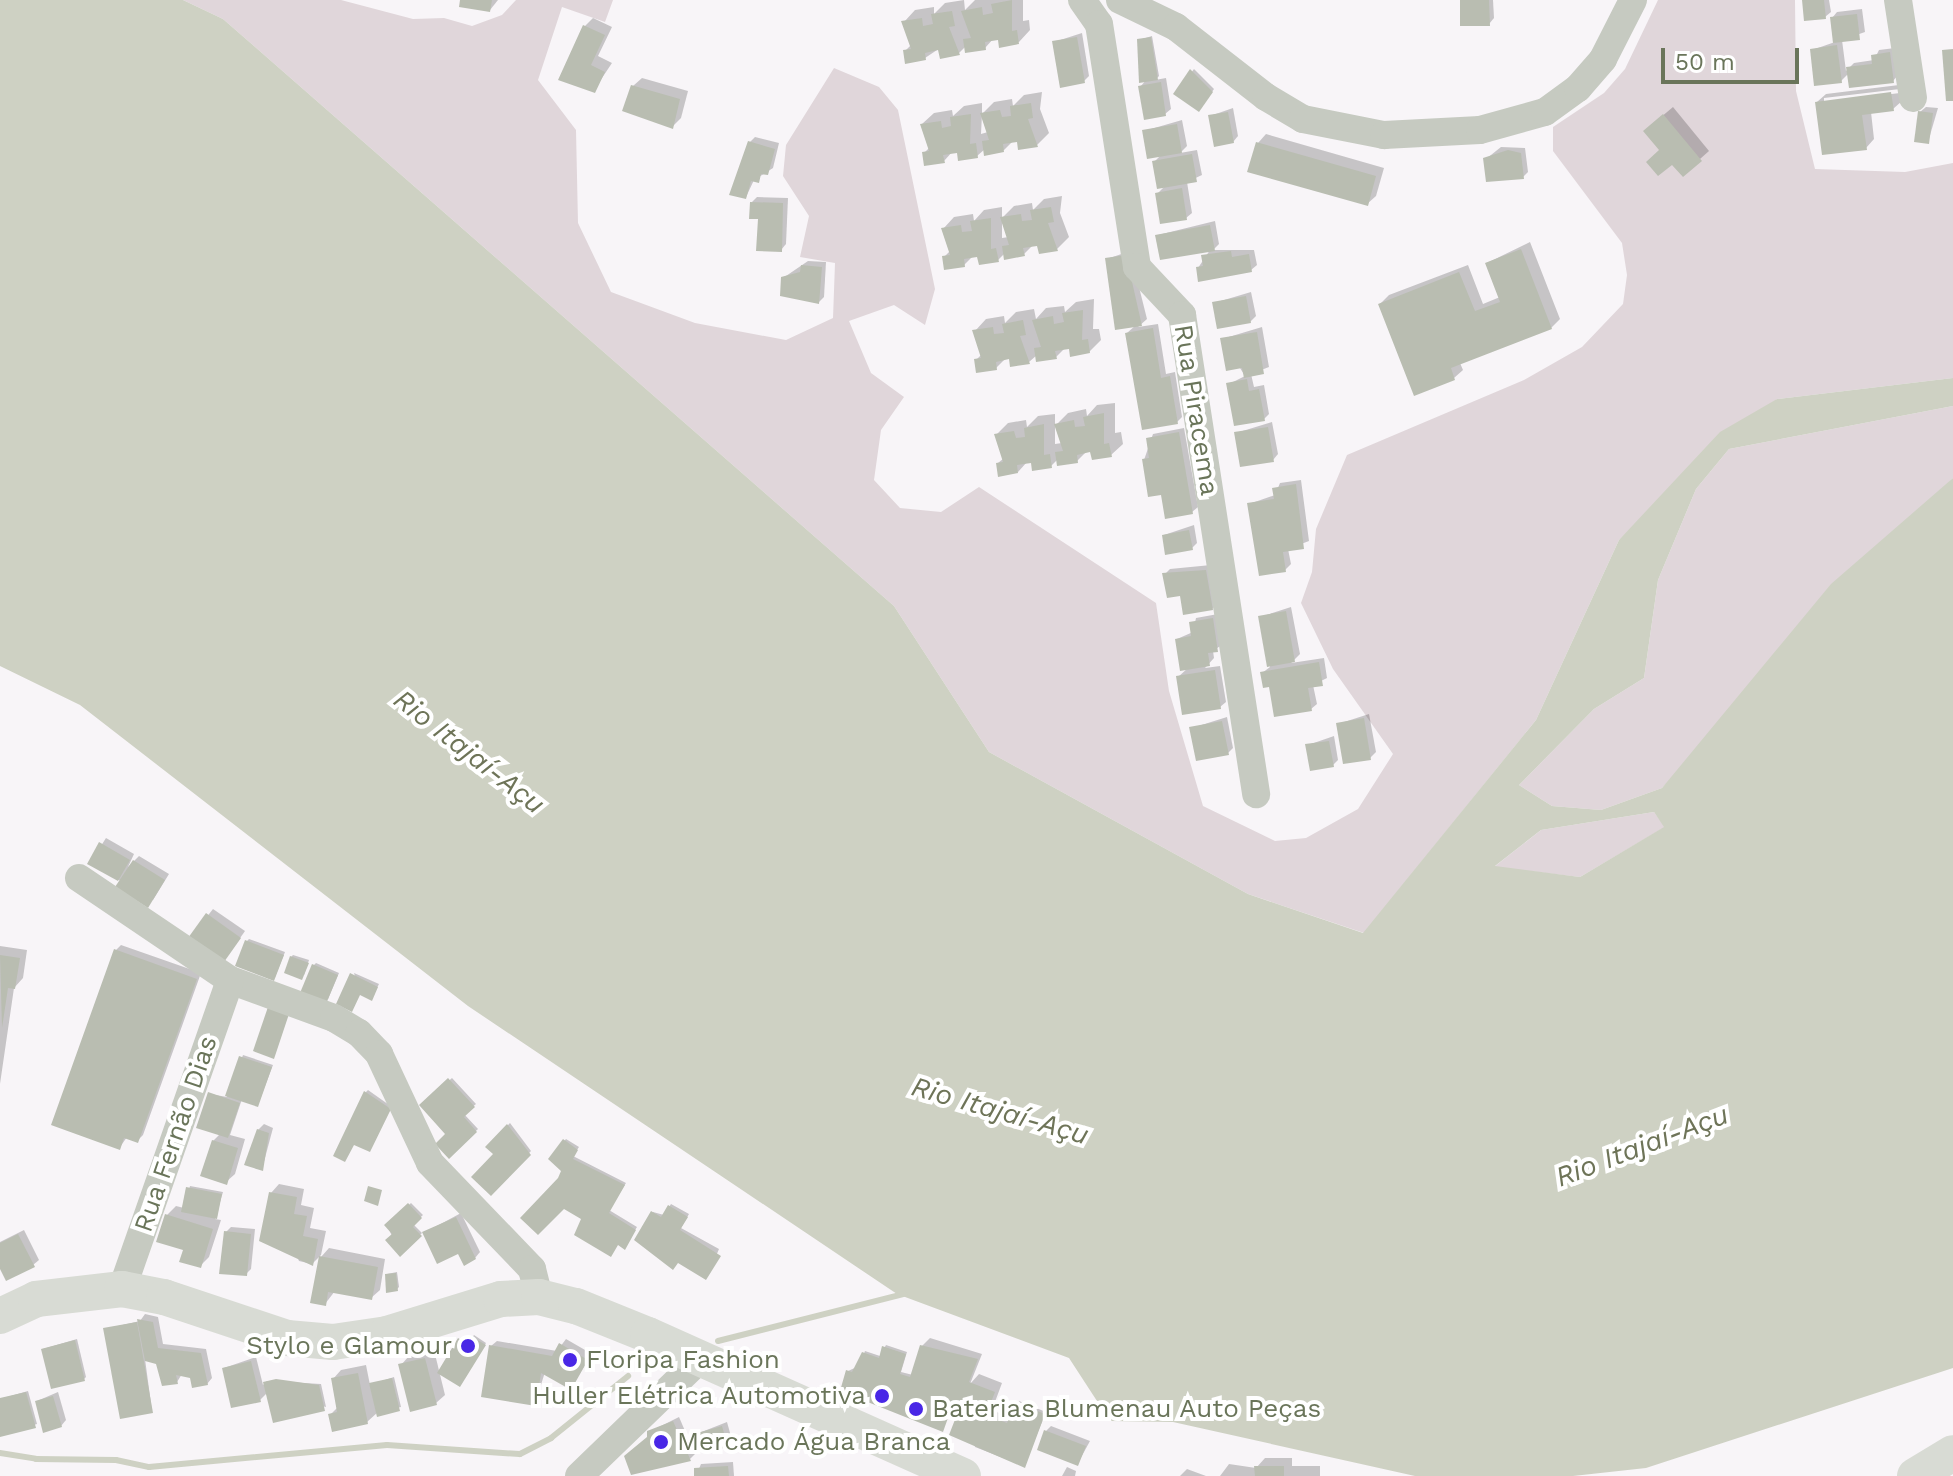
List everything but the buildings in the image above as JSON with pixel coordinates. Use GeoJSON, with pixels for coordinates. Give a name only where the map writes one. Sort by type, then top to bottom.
{"type":"FeatureCollection","features":[{"type":"Feature","properties":{"kind":"main road"},"geometry":{"type":"LineString","coordinates":[[0,1316],[36,1299],[122,1289],[164,1297],[287,1338],[333,1342],[387,1334],[501,1299],[539,1297],[576,1306],[701,1358],[963,1476]]}},
{"type":"Feature","properties":{"kind":"main road"},"geometry":{"type":"LineString","coordinates":[[1915,1476],[1953,1453]]}},
{"type":"Feature","properties":{"kind":"street","name":"Rua Piracema"},"geometry":{"type":"LineString","coordinates":[[1082,0],[1099,24],[1137,267],[1182,315],[1256,794]]}},
{"type":"Feature","properties":{"kind":"street"},"geometry":{"type":"LineString","coordinates":[[1120,0],[1176,27],[1266,97],[1303,119],[1343,130],[1404,135],[1480,130],[1545,112],[1578,88],[1603,59],[1633,0]]}},
{"type":"Feature","properties":{"kind":"street"},"geometry":{"type":"LineString","coordinates":[[1898,0],[1913,98]]}},
{"type":"Feature","properties":{"kind":"street"},"geometry":{"type":"LineString","coordinates":[[79,878],[230,980],[334,1018],[359,1033],[379,1054],[430,1163],[532,1269],[539,1297]]}},
{"type":"Feature","properties":{"kind":"street","name":"Rua Fernão Dias"},"geometry":{"type":"LineString","coordinates":[[122,1289],[230,980]]}},
{"type":"Feature","properties":{"kind":"street"},"geometry":{"type":"LineString","coordinates":[[579,1476],[701,1358]]}},
{"type":"Feature","properties":{"kind":"shaded area"},"geometry":{"type":"Polygon","coordinates":[[[183,0],[341,0],[413,19],[444,18],[472,26],[502,15],[516,0],[613,0],[605,22],[562,7],[538,80],[576,130],[578,223],[611,292],[695,323],[786,340],[833,318],[835,263],[800,257],[809,216],[783,176],[786,145],[834,68],[879,87],[898,110],[935,289],[925,325],[894,305],[849,321],[871,373],[904,397],[881,430],[874,480],[900,508],[941,512],[979,487],[1156,603],[1169,691],[1203,806],[1275,841],[1306,838],[1358,809],[1393,754],[1333,669],[1301,603],[1312,572],[1316,529],[1347,455],[1524,380],[1582,347],[1623,304],[1627,275],[1622,243],[1553,151],[1553,127],[1604,93],[1625,69],[1658,0],[1795,0],[1796,91],[1815,169],[1905,172],[1953,163],[1953,378],[1777,399],[1619,540],[1536,720],[1364,933],[1248,894],[989,752],[894,606],[223,19],[183,0]]]}},
{"type":"Feature","properties":{"kind":"shaded area"},"geometry":{"type":"Polygon","coordinates":[[[1953,406],[1953,478],[1662,788],[1601,810],[1552,806],[1519,785],[1594,709],[1644,678],[1658,580],[1696,489],[1729,449],[1953,406]]]}},
{"type":"Feature","properties":{"kind":"shaded area"},"geometry":{"type":"Polygon","coordinates":[[[1654,812],[1665,827],[1580,877],[1494,867],[1541,830],[1654,812]]]}},
{"type":"Feature","properties":{"kind":"water","name":"Rio Itajaí-Açu"},"geometry":{"type":"Polygon","coordinates":[[[0,0],[183,0],[223,19],[894,606],[989,752],[1248,894],[1363,933],[1536,720],[1619,540],[1720,432],[1777,399],[1953,378],[1953,406],[1729,449],[1696,489],[1658,580],[1644,678],[1594,709],[1519,785],[1552,806],[1601,810],[1662,788],[1831,584],[1953,478],[1953,1368],[1646,1468],[1573,1476],[1415,1476],[1173,1422],[1110,1421],[1069,1358],[897,1294],[468,1006],[80,705],[0,666],[0,0]],[[1654,812],[1541,830],[1495,866],[1580,877],[1664,827],[1654,812]]]}},
{"type":"Feature","properties":{"kind":"waterway"},"geometry":{"type":"LineString","coordinates":[[718,1341],[904,1294]]}},
{"type":"Feature","properties":{"kind":"waterway"},"geometry":{"type":"LineString","coordinates":[[0,1453],[36,1459],[116,1460],[149,1467],[387,1445],[520,1454],[551,1438],[628,1376]]}},
{"type":"Feature","properties":{"kind":"place","name":"Stylo e Glamour"},"geometry":{"type":"Point","coordinates":[468,1346]}},
{"type":"Feature","properties":{"kind":"place","name":"Floripa Fashion"},"geometry":{"type":"Point","coordinates":[570,1360]}},
{"type":"Feature","properties":{"kind":"place","name":"Huller Elétrica Automotiva"},"geometry":{"type":"Point","coordinates":[882,1396]}},
{"type":"Feature","properties":{"kind":"place","name":"Baterias Blumenau Auto Peças"},"geometry":{"type":"Point","coordinates":[916,1409]}},
{"type":"Feature","properties":{"kind":"place","name":"Mercado Água Branca"},"geometry":{"type":"Point","coordinates":[661,1442]}}]}
